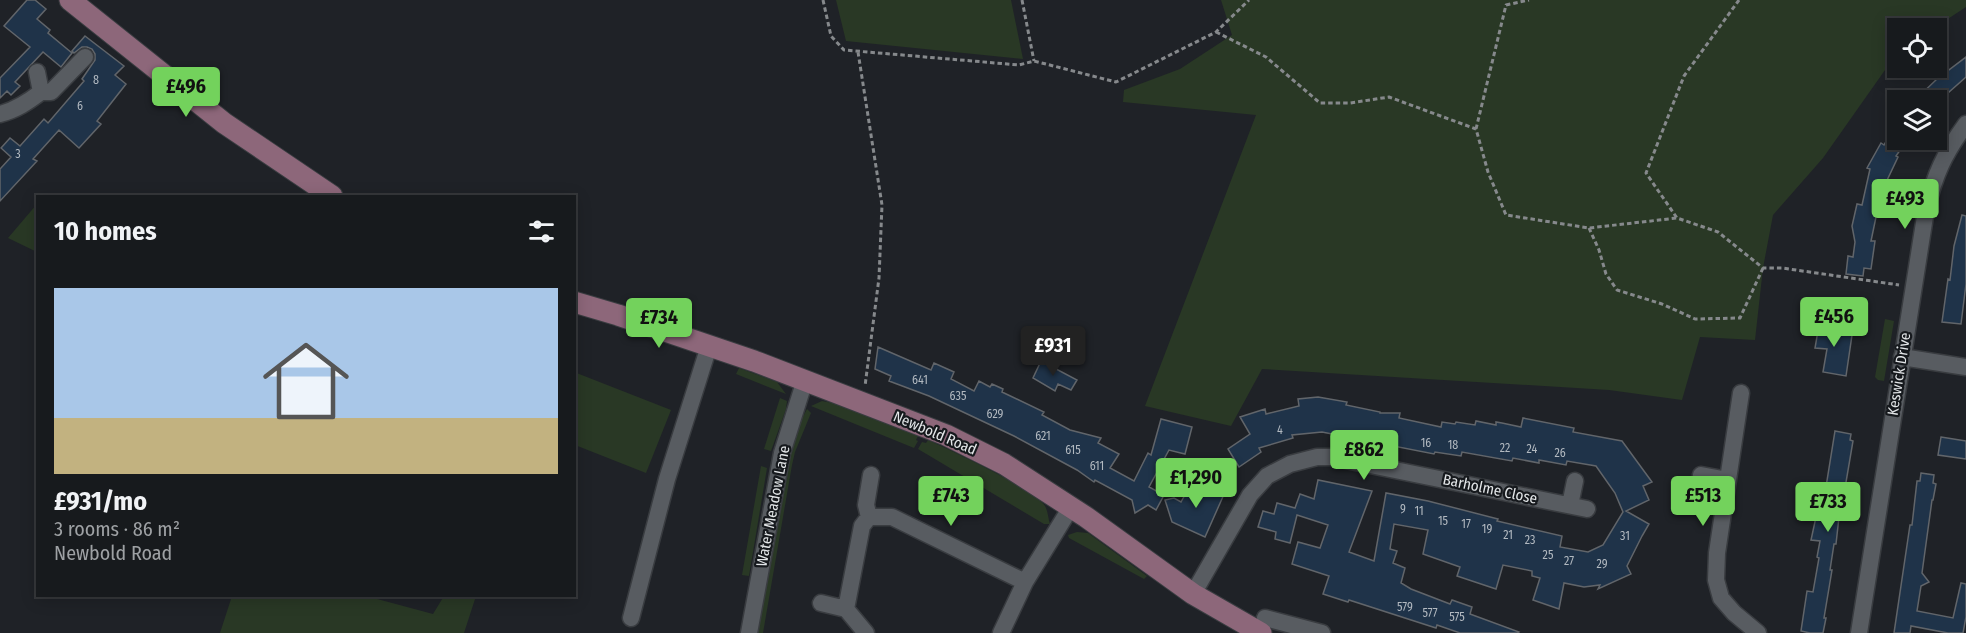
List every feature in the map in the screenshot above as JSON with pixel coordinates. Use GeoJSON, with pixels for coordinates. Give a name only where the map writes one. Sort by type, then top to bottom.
{"type":"FeatureCollection","features":[{"type":"Feature","properties":{"kind":"main road"},"geometry":{"type":"LineString","coordinates":[[70,0],[224,123],[331,195]]}},
{"type":"Feature","properties":{"kind":"main road","name":"Newbold Road"},"geometry":{"type":"LineString","coordinates":[[576,303],[805,380],[955,440],[1004,464],[1071,507],[1193,594],[1263,626]]}},
{"type":"Feature","properties":{"kind":"street"},"geometry":{"type":"LineString","coordinates":[[0,114],[10,112],[46,92],[85,57]]}},
{"type":"Feature","properties":{"kind":"street"},"geometry":{"type":"LineString","coordinates":[[37,72],[46,92]]}},
{"type":"Feature","properties":{"kind":"street","name":"Keswick Drive"},"geometry":{"type":"LineString","coordinates":[[1859,633],[1926,210],[1935,176],[1948,149],[1966,124]]}},
{"type":"Feature","properties":{"kind":"street"},"geometry":{"type":"LineString","coordinates":[[632,618],[667,479],[709,346]]}},
{"type":"Feature","properties":{"kind":"street"},"geometry":{"type":"LineString","coordinates":[[1902,357],[1966,367]]}},
{"type":"Feature","properties":{"kind":"street","name":"Water Meadow Lane"},"geometry":{"type":"LineString","coordinates":[[749,633],[782,453],[805,380]]}},
{"type":"Feature","properties":{"kind":"street"},"geometry":{"type":"LineString","coordinates":[[1741,393],[1717,553],[1716,580],[1721,598],[1734,614],[1758,633]]}},
{"type":"Feature","properties":{"kind":"street","name":"Barholme Close"},"geometry":{"type":"LineString","coordinates":[[1193,594],[1250,495],[1267,476],[1290,464],[1317,457],[1331,457],[1587,509]]}},
{"type":"Feature","properties":{"kind":"street"},"geometry":{"type":"LineString","coordinates":[[869,517],[866,505],[871,475]]}},
{"type":"Feature","properties":{"kind":"street"},"geometry":{"type":"LineString","coordinates":[[1701,475],[1728,480]]}},
{"type":"Feature","properties":{"kind":"street"},"geometry":{"type":"LineString","coordinates":[[1570,505],[1575,481]]}},
{"type":"Feature","properties":{"kind":"street"},"geometry":{"type":"LineString","coordinates":[[1001,633],[1025,582],[1071,507]]}},
{"type":"Feature","properties":{"kind":"street"},"geometry":{"type":"LineString","coordinates":[[869,517],[892,517],[1025,582]]}},
{"type":"Feature","properties":{"kind":"street"},"geometry":{"type":"LineString","coordinates":[[846,609],[862,526],[869,517]]}},
{"type":"Feature","properties":{"kind":"street"},"geometry":{"type":"LineString","coordinates":[[821,603],[846,609],[866,633]]}},
{"type":"Feature","properties":{"kind":"street","name":"Newbold Road"},"geometry":{"type":"LineString","coordinates":[[1263,626],[1316,632]]}},
{"type":"Feature","properties":{"kind":"path"},"geometry":{"type":"LineString","coordinates":[[822,0],[831,36],[844,50],[1019,65],[1034,61],[1116,82],[1216,32],[1249,0]]}},
{"type":"Feature","properties":{"kind":"path"},"geometry":{"type":"LineString","coordinates":[[1023,0],[1034,61]]}},
{"type":"Feature","properties":{"kind":"path"},"geometry":{"type":"LineString","coordinates":[[1529,0],[1506,4],[1476,129],[1488,172],[1506,215],[1589,228],[1677,219],[1718,232],[1763,268],[1782,268],[1913,287]]}},
{"type":"Feature","properties":{"kind":"path"},"geometry":{"type":"LineString","coordinates":[[1677,219],[1646,173],[1684,76],[1738,0]]}},
{"type":"Feature","properties":{"kind":"path"},"geometry":{"type":"LineString","coordinates":[[1216,32],[1266,57],[1320,103],[1350,103],[1389,97],[1476,129]]}},
{"type":"Feature","properties":{"kind":"path"},"geometry":{"type":"LineString","coordinates":[[858,52],[882,205],[879,278],[862,402]]}},
{"type":"Feature","properties":{"kind":"path"},"geometry":{"type":"LineString","coordinates":[[1589,228],[1606,274],[1617,290],[1662,304],[1695,319],[1740,318],[1763,268]]}},
{"type":"Feature","properties":{"kind":"green space"},"geometry":{"type":"Polygon","coordinates":[[[836,0],[1011,0],[1023,59],[846,41],[836,0]]]}},
{"type":"Feature","properties":{"kind":"green space"},"geometry":{"type":"Polygon","coordinates":[[[1221,0],[1966,0],[1966,7],[1947,19],[1887,18],[1887,67],[1823,158],[1773,215],[1763,268],[1755,340],[1700,337],[1682,400],[1609,390],[1262,369],[1231,426],[1145,406],[1256,115],[1123,102],[1124,90],[1180,69],[1232,35],[1221,0]]]}},
{"type":"Feature","properties":{"kind":"green space"},"geometry":{"type":"Polygon","coordinates":[[[36,205],[36,252],[8,238],[36,205]]]}},
{"type":"Feature","properties":{"kind":"green space"},"geometry":{"type":"Polygon","coordinates":[[[1885,319],[1894,321],[1884,381],[1875,377],[1885,319]]]}},
{"type":"Feature","properties":{"kind":"green space"},"geometry":{"type":"Polygon","coordinates":[[[739,368],[777,382],[786,394],[736,374],[739,368]]]}},
{"type":"Feature","properties":{"kind":"green space"},"geometry":{"type":"Polygon","coordinates":[[[576,373],[671,410],[646,473],[576,445],[576,373]]]}},
{"type":"Feature","properties":{"kind":"green space"},"geometry":{"type":"Polygon","coordinates":[[[780,398],[787,401],[786,409],[771,451],[764,449],[780,398]]]}},
{"type":"Feature","properties":{"kind":"green space"},"geometry":{"type":"Polygon","coordinates":[[[822,401],[833,403],[918,436],[916,440],[918,441],[914,448],[811,406],[822,401]]]}},
{"type":"Feature","properties":{"kind":"green space"},"geometry":{"type":"Polygon","coordinates":[[[807,409],[811,413],[792,465],[763,633],[756,633],[784,473],[797,428],[807,409]]]}},
{"type":"Feature","properties":{"kind":"green space"},"geometry":{"type":"Polygon","coordinates":[[[928,440],[991,470],[1025,490],[1045,506],[1050,524],[1044,524],[918,449],[922,442],[926,443],[928,440]]]}},
{"type":"Feature","properties":{"kind":"green space"},"geometry":{"type":"Polygon","coordinates":[[[761,466],[767,468],[749,576],[742,575],[761,466]]]}},
{"type":"Feature","properties":{"kind":"green space"},"geometry":{"type":"Polygon","coordinates":[[[1077,532],[1088,533],[1147,576],[1144,579],[1069,538],[1068,535],[1077,532]]]}},
{"type":"Feature","properties":{"kind":"green space"},"geometry":{"type":"Polygon","coordinates":[[[232,597],[370,597],[433,614],[443,597],[476,597],[464,633],[220,633],[232,597]]]}},
{"type":"Feature","properties":{"kind":"building"},"geometry":{"type":"Polygon","coordinates":[[[27,0],[35,0],[46,9],[37,19],[50,30],[48,33],[72,53],[61,67],[43,52],[15,82],[20,86],[11,95],[7,91],[0,98],[0,78],[30,47],[4,26],[27,0]]]}},
{"type":"Feature","properties":{"kind":"building"},"geometry":{"type":"Polygon","coordinates":[[[85,36],[124,66],[115,75],[126,84],[97,121],[101,124],[79,148],[59,130],[33,159],[37,161],[0,201],[0,169],[11,157],[1,148],[10,138],[20,146],[44,119],[48,123],[84,81],[82,79],[95,60],[95,54],[87,47],[82,47],[74,53],[72,51],[85,36]]]}},
{"type":"Feature","properties":{"kind":"building"},"geometry":{"type":"Polygon","coordinates":[[[1966,57],[1966,77],[1947,94],[1947,90],[1925,90],[1938,78],[1947,78],[1947,71],[1966,57]]]}},
{"type":"Feature","properties":{"kind":"building"},"geometry":{"type":"Polygon","coordinates":[[[1887,140],[1887,150],[1900,150],[1881,193],[1871,241],[1875,241],[1871,269],[1864,268],[1863,276],[1846,274],[1848,256],[1853,257],[1855,242],[1852,226],[1857,204],[1862,205],[1870,169],[1867,168],[1881,143],[1884,145],[1887,140]]]}},
{"type":"Feature","properties":{"kind":"building"},"geometry":{"type":"Polygon","coordinates":[[[1962,215],[1966,216],[1966,284],[1961,324],[1942,322],[1954,246],[1962,215]]]}},
{"type":"Feature","properties":{"kind":"building"},"geometry":{"type":"Polygon","coordinates":[[[1820,319],[1837,322],[1836,332],[1852,335],[1846,376],[1823,372],[1827,349],[1815,348],[1820,319]]]}},
{"type":"Feature","properties":{"kind":"building"},"geometry":{"type":"Polygon","coordinates":[[[878,347],[931,370],[934,363],[954,372],[951,379],[974,391],[979,381],[990,387],[992,384],[1003,389],[1002,392],[1044,412],[1042,415],[1070,430],[1101,438],[1098,443],[1119,454],[1110,468],[1134,481],[1148,453],[1151,455],[1161,419],[1192,427],[1185,454],[1169,450],[1149,487],[1164,495],[1156,510],[1148,505],[1135,513],[1132,500],[1095,480],[1094,482],[1077,470],[1014,436],[929,396],[889,381],[891,376],[875,369],[878,347]]]}},
{"type":"Feature","properties":{"kind":"building"},"geometry":{"type":"Polygon","coordinates":[[[1041,361],[1077,380],[1071,390],[1058,384],[1055,391],[1033,378],[1041,361]]]}},
{"type":"Feature","properties":{"kind":"building"},"geometry":{"type":"Polygon","coordinates":[[[1318,397],[1347,402],[1346,405],[1380,413],[1400,413],[1399,418],[1441,427],[1442,422],[1475,425],[1476,421],[1521,427],[1523,418],[1574,428],[1573,432],[1622,441],[1652,482],[1643,486],[1649,500],[1626,511],[1649,524],[1627,566],[1631,574],[1598,589],[1600,585],[1584,587],[1564,583],[1559,609],[1533,600],[1540,578],[1532,576],[1532,571],[1503,565],[1496,589],[1457,576],[1460,567],[1423,554],[1428,530],[1394,524],[1390,549],[1397,551],[1393,563],[1405,568],[1401,583],[1450,604],[1452,600],[1472,607],[1470,614],[1519,632],[1460,633],[1323,594],[1329,576],[1292,564],[1298,542],[1320,548],[1328,525],[1297,515],[1290,543],[1275,539],[1276,532],[1258,527],[1263,511],[1274,514],[1277,503],[1295,508],[1300,494],[1314,499],[1318,480],[1372,491],[1349,552],[1374,561],[1386,493],[1428,501],[1498,519],[1497,521],[1562,536],[1560,547],[1588,552],[1603,545],[1623,512],[1615,493],[1596,466],[1567,461],[1566,465],[1513,458],[1512,461],[1462,452],[1461,456],[1435,452],[1434,454],[1322,432],[1292,435],[1293,438],[1259,448],[1261,452],[1239,467],[1228,449],[1250,434],[1240,417],[1265,409],[1266,414],[1299,406],[1298,399],[1318,397]]]}},
{"type":"Feature","properties":{"kind":"building"},"geometry":{"type":"Polygon","coordinates":[[[1835,431],[1851,434],[1850,440],[1853,441],[1843,500],[1841,499],[1823,633],[1810,633],[1801,631],[1807,591],[1813,592],[1819,558],[1817,557],[1820,541],[1811,540],[1816,517],[1821,518],[1835,431]]]}},
{"type":"Feature","properties":{"kind":"building"},"geometry":{"type":"Polygon","coordinates":[[[1941,437],[1966,441],[1966,459],[1938,455],[1941,437]]]}},
{"type":"Feature","properties":{"kind":"building"},"geometry":{"type":"Polygon","coordinates":[[[1921,473],[1934,475],[1933,483],[1936,484],[1922,573],[1929,582],[1921,586],[1917,611],[1953,618],[1961,583],[1966,584],[1966,617],[1963,633],[1948,633],[1911,626],[1910,633],[1894,633],[1917,481],[1920,481],[1921,473]]]}},
{"type":"Feature","properties":{"kind":"building"},"geometry":{"type":"Polygon","coordinates":[[[1191,484],[1210,494],[1213,487],[1225,492],[1205,537],[1172,522],[1165,500],[1174,498],[1181,502],[1191,484]]]}}]}
